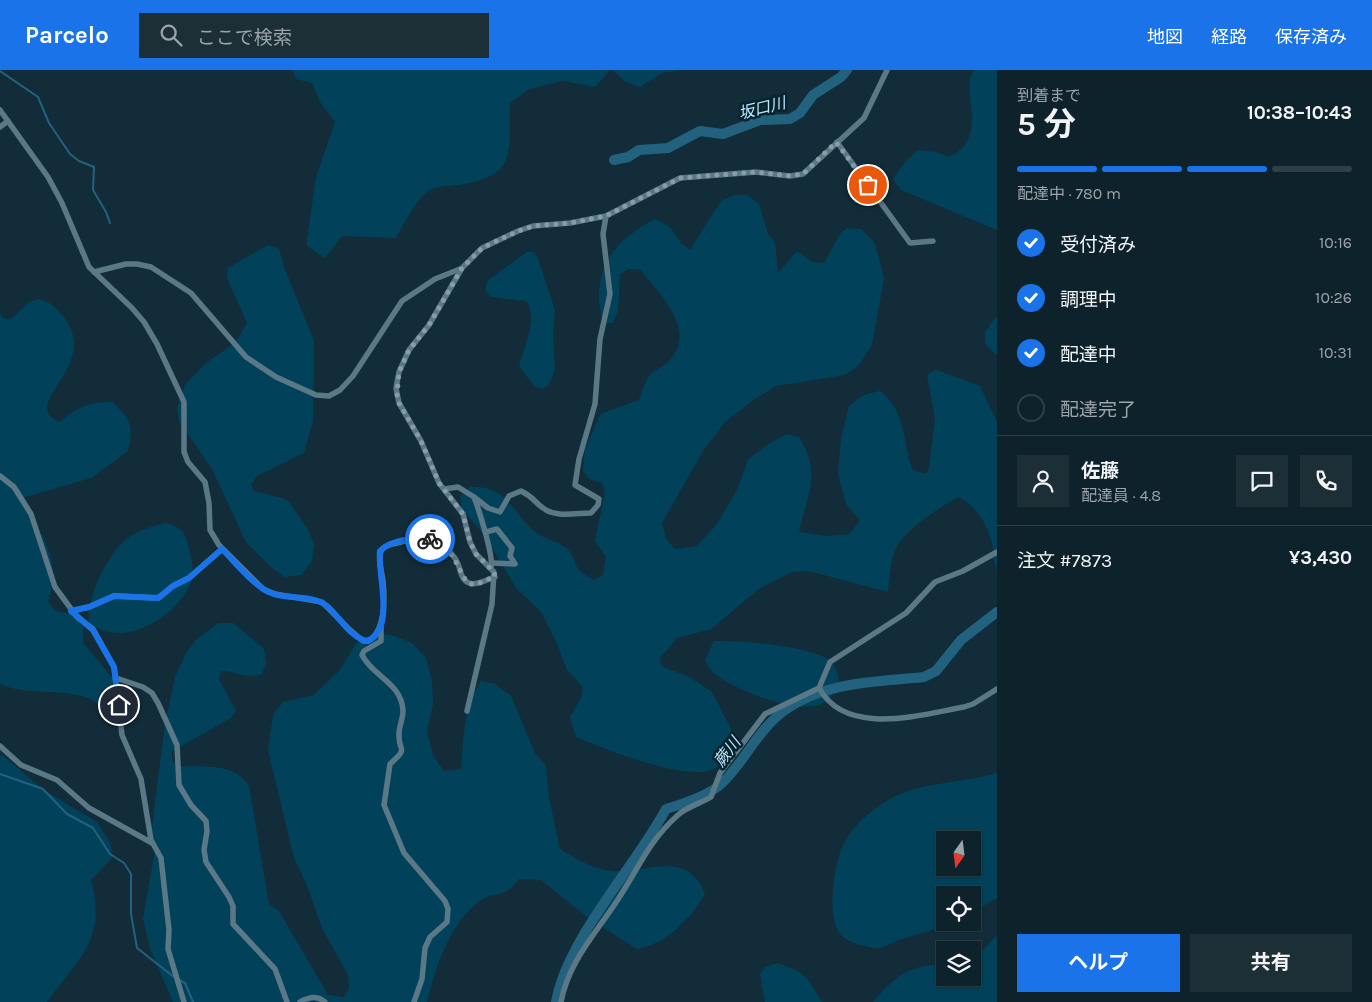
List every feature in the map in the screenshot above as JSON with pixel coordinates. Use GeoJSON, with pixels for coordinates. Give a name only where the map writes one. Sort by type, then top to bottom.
{"type":"FeatureCollection","features":[{"type":"Feature","properties":{"kind":"street"},"geometry":{"type":"LineString","coordinates":[[486,532],[497,529],[500,531],[512,548],[510,556],[515,564],[491,565],[476,554],[470,542],[463,514],[444,489],[421,441],[399,403],[396,388],[399,372],[409,350],[429,325],[462,268],[482,248],[518,231],[533,226],[570,223],[606,216],[680,178],[756,172],[790,176],[803,174],[864,118],[887,70]]}},
{"type":"Feature","properties":{"kind":"street"},"geometry":{"type":"LineString","coordinates":[[0,110],[48,176],[62,203],[79,247],[94,272],[144,322],[184,402],[184,452],[188,462],[205,482],[210,503],[210,530],[222,549],[263,589],[275,594],[322,602],[363,641],[374,638],[381,623]]}},
{"type":"Feature","properties":{"kind":"street"},"geometry":{"type":"LineString","coordinates":[[0,127],[8,121]]}},
{"type":"Feature","properties":{"kind":"street"},"geometry":{"type":"LineString","coordinates":[[836,142],[910,243],[933,241]]}},
{"type":"Feature","properties":{"kind":"street"},"geometry":{"type":"LineString","coordinates":[[444,489],[458,487],[488,508],[500,512],[510,496],[521,491],[533,496],[540,507],[548,512],[562,514],[591,512],[598,505],[599,499],[575,485],[579,459],[595,404],[600,339],[610,294],[603,234],[606,216]]}},
{"type":"Feature","properties":{"kind":"street"},"geometry":{"type":"LineString","coordinates":[[94,272],[126,264],[152,267],[191,293],[246,358],[276,377],[316,395],[329,396],[340,390],[353,376],[402,301],[435,280],[462,268]]}},
{"type":"Feature","properties":{"kind":"street"},"geometry":{"type":"LineString","coordinates":[[0,476],[14,487],[31,514],[44,551],[49,574],[71,611],[93,630],[114,667],[122,735],[141,779],[152,843],[161,858],[170,930],[168,949],[184,1002]]}},
{"type":"Feature","properties":{"kind":"street"},"geometry":{"type":"LineString","coordinates":[[467,711],[492,604],[495,576],[486,542],[486,532],[474,498]]}},
{"type":"Feature","properties":{"kind":"street"},"geometry":{"type":"LineString","coordinates":[[414,1002],[422,979],[425,948],[430,937],[447,922],[448,909],[439,893],[404,852],[384,804],[390,764],[403,750],[399,735],[403,709],[397,691],[369,666],[362,655],[364,650],[381,641],[384,596],[379,558],[380,551],[388,545],[423,538],[445,546],[458,563],[465,580],[470,583],[474,584],[495,576]]}},
{"type":"Feature","properties":{"kind":"street"},"geometry":{"type":"LineString","coordinates":[[71,611],[89,607],[114,596],[158,598],[173,586],[189,578],[222,549]]}},
{"type":"Feature","properties":{"kind":"street"},"geometry":{"type":"LineString","coordinates":[[561,1002],[566,982],[584,948],[621,895],[649,846],[689,806],[711,797],[720,773],[765,714],[819,688],[830,662],[906,614],[935,582],[963,571],[997,552]]}},
{"type":"Feature","properties":{"kind":"street"},"geometry":{"type":"LineString","coordinates":[[116,678],[143,687],[152,693],[158,702],[177,745],[179,785],[191,805],[206,821],[207,832],[204,850],[206,862],[229,897],[234,924],[275,969],[287,1002]]}},
{"type":"Feature","properties":{"kind":"street"},"geometry":{"type":"LineString","coordinates":[[819,688],[824,698],[845,713],[868,718],[904,716],[964,707],[973,704],[997,689]]}},
{"type":"Feature","properties":{"kind":"street"},"geometry":{"type":"LineString","coordinates":[[0,746],[21,765],[57,780],[89,808],[152,843]]}},
{"type":"Feature","properties":{"kind":"street"},"geometry":{"type":"LineString","coordinates":[[300,1002],[308,997],[315,997],[325,1002]]}},
{"type":"Feature","properties":{"kind":"shaded area"},"geometry":{"type":"Polygon","coordinates":[[[292,70],[610,70],[595,87],[563,81],[529,89],[510,103],[509,149],[501,168],[477,181],[438,187],[428,191],[414,206],[396,238],[342,236],[325,258],[307,246],[307,240],[316,177],[335,122],[320,102],[312,83],[296,79],[292,70]]]}},
{"type":"Feature","properties":{"kind":"shaded area"},"geometry":{"type":"Polygon","coordinates":[[[612,70],[681,70],[662,73],[640,87],[626,82],[612,70]]]}},
{"type":"Feature","properties":{"kind":"shaded area"},"geometry":{"type":"Polygon","coordinates":[[[975,70],[997,70],[997,230],[901,190],[893,179],[905,162],[918,150],[936,152],[949,157],[962,148],[969,138],[972,125],[970,88],[971,78],[975,70]]]}},
{"type":"Feature","properties":{"kind":"shaded area"},"geometry":{"type":"Polygon","coordinates":[[[735,195],[747,195],[759,204],[768,234],[775,242],[778,273],[797,251],[812,262],[824,263],[840,234],[847,228],[861,229],[875,243],[884,278],[872,345],[859,365],[845,375],[776,386],[725,422],[703,451],[662,523],[666,539],[675,549],[697,546],[717,524],[737,490],[748,460],[768,444],[787,434],[799,437],[810,462],[811,484],[799,532],[826,536],[850,534],[860,520],[846,504],[838,473],[841,439],[849,406],[864,395],[880,391],[888,399],[899,416],[913,470],[926,474],[929,468],[935,418],[927,375],[936,370],[980,386],[997,422],[997,570],[992,543],[984,522],[970,504],[958,497],[918,523],[904,536],[896,548],[892,560],[888,592],[809,571],[792,572],[760,588],[711,629],[677,638],[660,658],[661,666],[689,677],[711,691],[735,736],[732,754],[714,769],[701,772],[685,771],[645,762],[576,737],[570,717],[582,696],[583,687],[567,670],[556,641],[542,613],[516,588],[484,534],[462,510],[460,497],[470,487],[482,487],[492,490],[507,501],[534,531],[567,549],[581,572],[594,580],[603,575],[606,557],[595,541],[605,492],[602,483],[589,479],[583,471],[585,450],[600,414],[639,400],[648,377],[669,361],[677,349],[680,337],[673,313],[641,270],[629,269],[620,274],[618,312],[612,323],[603,323],[599,289],[602,274],[616,249],[626,238],[655,219],[670,227],[681,243],[690,250],[721,201],[735,195]]]}},
{"type":"Feature","properties":{"kind":"shaded area"},"geometry":{"type":"Polygon","coordinates":[[[268,245],[279,249],[284,267],[314,341],[313,421],[304,453],[257,476],[251,485],[254,491],[282,498],[290,503],[308,530],[314,544],[312,561],[301,575],[284,577],[272,568],[246,542],[212,469],[179,421],[177,408],[185,385],[206,363],[235,343],[247,323],[227,278],[228,268],[268,245]]]}},
{"type":"Feature","properties":{"kind":"shaded area"},"geometry":{"type":"Polygon","coordinates":[[[527,252],[534,252],[538,259],[555,310],[553,332],[555,370],[549,384],[543,389],[535,387],[519,366],[531,323],[530,307],[526,301],[491,297],[485,290],[488,280],[527,252]]]}},
{"type":"Feature","properties":{"kind":"shaded area"},"geometry":{"type":"Polygon","coordinates":[[[38,299],[52,305],[63,316],[72,332],[74,348],[64,375],[50,398],[47,408],[50,416],[59,422],[84,406],[112,402],[127,419],[131,429],[128,451],[91,478],[22,498],[42,535],[51,560],[53,573],[52,587],[48,602],[55,611],[72,614],[83,627],[83,643],[121,688],[127,707],[120,717],[110,715],[88,698],[66,693],[21,690],[0,684],[0,313],[2,317],[10,320],[29,302],[38,299]]]}},
{"type":"Feature","properties":{"kind":"shaded area"},"geometry":{"type":"Polygon","coordinates":[[[997,316],[997,355],[985,344],[985,332],[997,316]]]}},
{"type":"Feature","properties":{"kind":"shaded area"},"geometry":{"type":"Polygon","coordinates":[[[165,523],[175,526],[182,531],[188,543],[193,574],[184,595],[161,618],[147,626],[131,631],[116,633],[102,630],[89,622],[91,601],[95,589],[113,553],[129,537],[147,528],[165,523]]]}},
{"type":"Feature","properties":{"kind":"shaded area"},"geometry":{"type":"Polygon","coordinates":[[[218,623],[233,623],[264,649],[266,663],[262,674],[255,676],[244,676],[221,671],[219,679],[236,711],[231,718],[172,751],[172,760],[177,766],[207,766],[227,769],[243,778],[249,786],[269,904],[279,911],[328,995],[344,997],[349,989],[348,975],[322,928],[308,888],[294,858],[268,750],[273,715],[283,702],[314,695],[340,670],[355,645],[362,638],[376,633],[392,635],[412,643],[426,658],[432,681],[433,704],[427,731],[433,756],[444,771],[461,769],[465,723],[475,691],[481,681],[495,684],[511,696],[535,753],[546,766],[549,798],[560,849],[585,863],[606,870],[626,871],[665,866],[676,867],[687,871],[697,879],[705,893],[693,912],[677,929],[658,942],[637,949],[587,917],[541,880],[519,879],[503,893],[489,896],[477,903],[458,924],[444,948],[427,1002],[173,1002],[150,949],[143,918],[155,850],[152,830],[154,810],[165,725],[175,677],[186,653],[196,640],[218,623]]]}},
{"type":"Feature","properties":{"kind":"shaded area"},"geometry":{"type":"Polygon","coordinates":[[[714,641],[773,645],[820,655],[829,660],[833,665],[840,684],[822,704],[807,707],[761,697],[731,684],[710,669],[705,660],[714,641]]]}},
{"type":"Feature","properties":{"kind":"shaded area"},"geometry":{"type":"Polygon","coordinates":[[[2,755],[44,790],[97,822],[111,844],[112,858],[91,880],[95,901],[93,933],[79,959],[47,1002],[0,1002],[0,756],[2,755]]]}},
{"type":"Feature","properties":{"kind":"shaded area"},"geometry":{"type":"Polygon","coordinates":[[[997,773],[997,898],[981,907],[981,886],[936,886],[936,929],[899,940],[880,948],[860,945],[849,940],[840,934],[837,929],[833,910],[835,873],[844,843],[857,825],[874,810],[898,795],[926,786],[997,773]]]}},
{"type":"Feature","properties":{"kind":"shaded area"},"geometry":{"type":"Polygon","coordinates":[[[997,936],[997,1002],[873,1002],[904,973],[912,969],[933,965],[936,965],[936,986],[981,986],[981,953],[997,936]]]}},
{"type":"Feature","properties":{"kind":"shaded area"},"geometry":{"type":"Polygon","coordinates":[[[777,963],[805,976],[822,1002],[765,1002],[760,974],[765,967],[777,963]]]}},
{"type":"Feature","properties":{"kind":"waterway","name":"坂口川"},"geometry":{"type":"LineString","coordinates":[[614,160],[628,157],[639,150],[668,148],[700,131],[723,134],[760,120],[790,119],[800,113],[813,95],[841,77],[847,70]]}},
{"type":"Feature","properties":{"kind":"waterway"},"geometry":{"type":"LineString","coordinates":[[0,71],[38,97],[49,123],[70,154],[79,161],[94,167],[93,190],[110,223]]}},
{"type":"Feature","properties":{"kind":"waterway","name":"蕨川"},"geometry":{"type":"LineString","coordinates":[[556,1002],[573,953],[666,809],[695,799],[721,784],[775,718],[801,700],[817,693],[852,684],[924,677],[936,671],[961,640],[997,612]]}},
{"type":"Feature","properties":{"kind":"waterway"},"geometry":{"type":"LineString","coordinates":[[0,774],[43,789],[67,814],[93,828],[110,854],[124,863],[131,874],[131,914],[137,948],[174,977]]}},
{"type":"Feature","properties":{"kind":"waterway"},"geometry":{"type":"LineString","coordinates":[[179,980],[185,983],[193,1002]]}},
{"type":"Feature","properties":{"kind":"way so far"},"geometry":{"type":"LineString","coordinates":[[430,539],[445,546],[458,563],[465,580],[470,583],[474,584],[495,576],[491,568],[476,554],[470,542],[466,521],[460,507],[439,483],[412,423],[399,403],[396,388],[399,372],[412,344],[429,325],[456,276],[465,264],[482,248],[533,226],[570,223],[606,216],[680,178],[756,172],[790,176],[803,174],[836,142],[868,185]]}},
{"type":"Feature","properties":{"kind":"route"},"geometry":{"type":"LineString","coordinates":[[119,705],[114,667],[93,630],[71,611],[89,607],[114,596],[158,598],[173,586],[189,578],[222,549],[263,589],[270,593],[322,602],[363,641],[368,641],[377,635],[381,623],[384,596],[379,558],[380,551],[388,545],[402,541],[430,539]]}}]}
